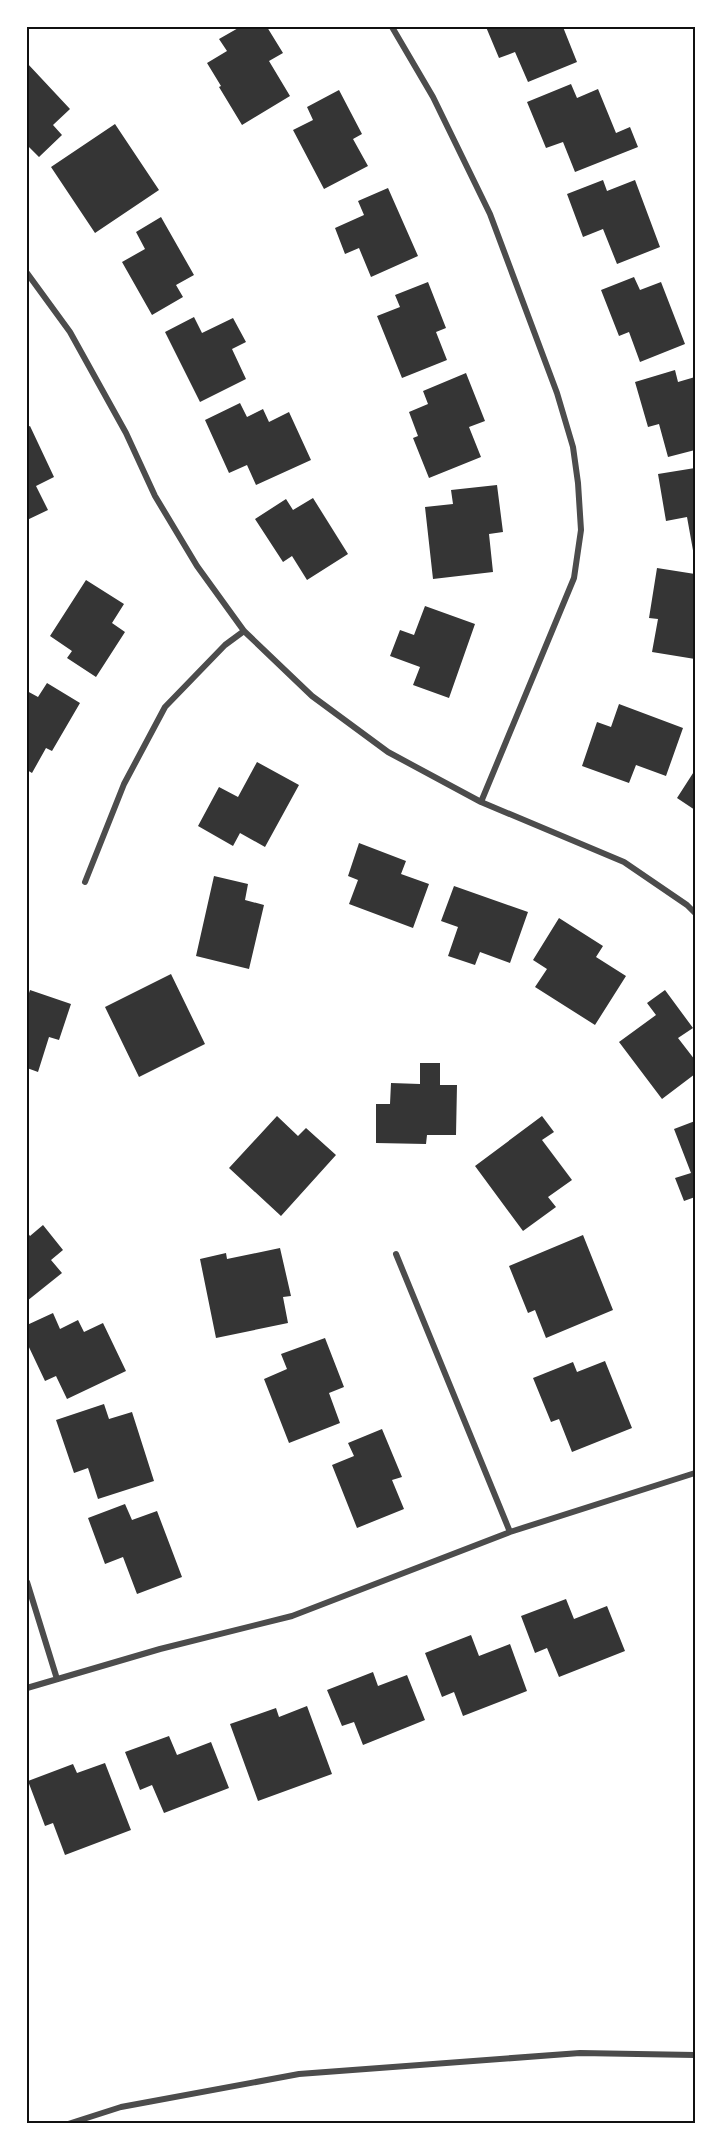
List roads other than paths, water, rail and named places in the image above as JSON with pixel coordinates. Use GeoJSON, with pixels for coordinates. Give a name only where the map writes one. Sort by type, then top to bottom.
{"type":"FeatureCollection","features":[{"type":"Feature","properties":{"kind":"street"},"geometry":{"type":"LineString","coordinates":[[392,27],[433,97],[490,214],[557,393],[573,447],[578,483],[581,530],[574,578],[481,802]]}},
{"type":"Feature","properties":{"kind":"street"},"geometry":{"type":"LineString","coordinates":[[27,273],[70,332],[126,433],[155,496],[197,566],[244,632],[312,696],[388,752],[481,802],[624,862],[687,905],[695,913]]}},
{"type":"Feature","properties":{"kind":"street"},"geometry":{"type":"LineString","coordinates":[[86,882],[124,784],[165,707],[225,645],[244,632]]}},
{"type":"Feature","properties":{"kind":"street"},"geometry":{"type":"LineString","coordinates":[[396,1254],[510,1532]]}},
{"type":"Feature","properties":{"kind":"street"},"geometry":{"type":"LineString","coordinates":[[27,1688],[171,1646],[292,1616],[510,1532],[695,1473]]}},
{"type":"Feature","properties":{"kind":"street"},"geometry":{"type":"LineString","coordinates":[[27,1582],[57,1679]]}},
{"type":"Feature","properties":{"kind":"street"},"geometry":{"type":"LineString","coordinates":[[68,2124],[121,2107],[299,2074],[580,2053],[695,2055]]}}]}
